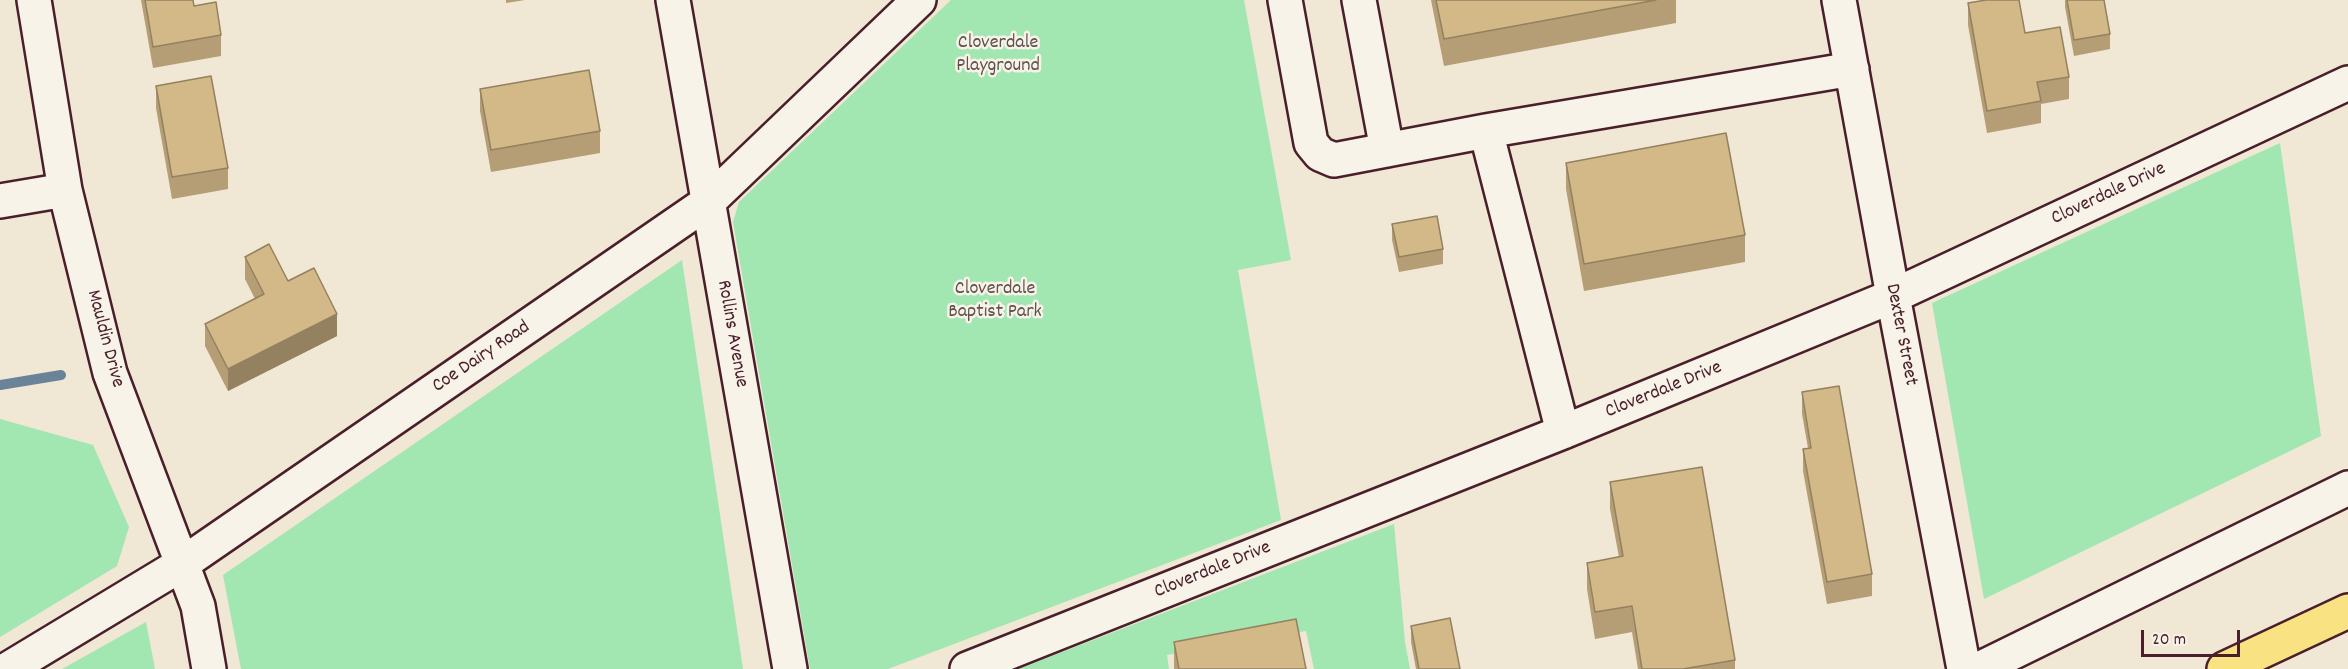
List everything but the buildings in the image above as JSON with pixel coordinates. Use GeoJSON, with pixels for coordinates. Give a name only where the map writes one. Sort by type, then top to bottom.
{"type":"FeatureCollection","features":[{"type":"Feature","properties":{"kind":"highway"},"geometry":{"type":"LineString","coordinates":[[2224,669],[2348,611]]}},
{"type":"Feature","properties":{"kind":"street","name":"Mauldin Drive"},"geometry":{"type":"LineString","coordinates":[[34,0],[64,189],[110,373],[198,606],[209,669]]}},
{"type":"Feature","properties":{"kind":"street","name":"Rollins Avenue"},"geometry":{"type":"LineString","coordinates":[[673,0],[790,669]]}},
{"type":"Feature","properties":{"kind":"street","name":"Coe Dairy Road"},"geometry":{"type":"LineString","coordinates":[[9,669],[182,564],[708,202],[919,0]]}},
{"type":"Feature","properties":{"kind":"street"},"geometry":{"type":"LineString","coordinates":[[1285,0],[1311,143],[1320,154],[1334,160],[1486,131],[1852,69]]}},
{"type":"Feature","properties":{"kind":"street"},"geometry":{"type":"LineString","coordinates":[[1359,0],[1387,150]]}},
{"type":"Feature","properties":{"kind":"street","name":"Dexter Street"},"geometry":{"type":"LineString","coordinates":[[1839,0],[1964,669]]}},
{"type":"Feature","properties":{"kind":"street","name":"Cloverdale Drive"},"geometry":{"type":"LineString","coordinates":[[967,669],[1563,432],[1893,296],[2348,83]]}},
{"type":"Feature","properties":{"kind":"street"},"geometry":{"type":"LineString","coordinates":[[1486,131],[1563,432]]}},
{"type":"Feature","properties":{"kind":"street"},"geometry":{"type":"LineString","coordinates":[[0,201],[64,189]]}},
{"type":"Feature","properties":{"kind":"street"},"geometry":{"type":"LineString","coordinates":[[1979,669],[2348,489]]}},
{"type":"Feature","properties":{"kind":"green space","name":"Cloverdale Baptist Park"},"geometry":{"type":"Polygon","coordinates":[[[951,0],[1244,0],[1291,260],[1238,270],[1281,520],[888,669],[810,669],[733,222],[739,202],[951,0]]]}},
{"type":"Feature","properties":{"kind":"green space"},"geometry":{"type":"Polygon","coordinates":[[[2280,143],[2321,436],[1984,599],[1932,303],[2280,143]]]}},
{"type":"Feature","properties":{"kind":"green space"},"geometry":{"type":"Polygon","coordinates":[[[682,260],[743,669],[241,669],[223,575],[682,260]]]}},
{"type":"Feature","properties":{"kind":"green space"},"geometry":{"type":"Polygon","coordinates":[[[0,419],[93,445],[129,527],[117,566],[0,637],[0,419]]]}},
{"type":"Feature","properties":{"kind":"green space"},"geometry":{"type":"Polygon","coordinates":[[[1394,524],[1405,642],[1410,669],[1314,669],[1306,631],[1167,655],[1169,669],[1018,669],[1394,524]]]}},
{"type":"Feature","properties":{"kind":"green space"},"geometry":{"type":"Polygon","coordinates":[[[146,622],[155,669],[62,669],[146,622]]]}},
{"type":"Feature","properties":{"kind":"waterway"},"geometry":{"type":"LineString","coordinates":[[0,385],[61,375]]}},
{"type":"Feature","properties":{"kind":"park label","name":"Cloverdale Playground"},"geometry":{"type":"Point","coordinates":[998,56]}}]}
